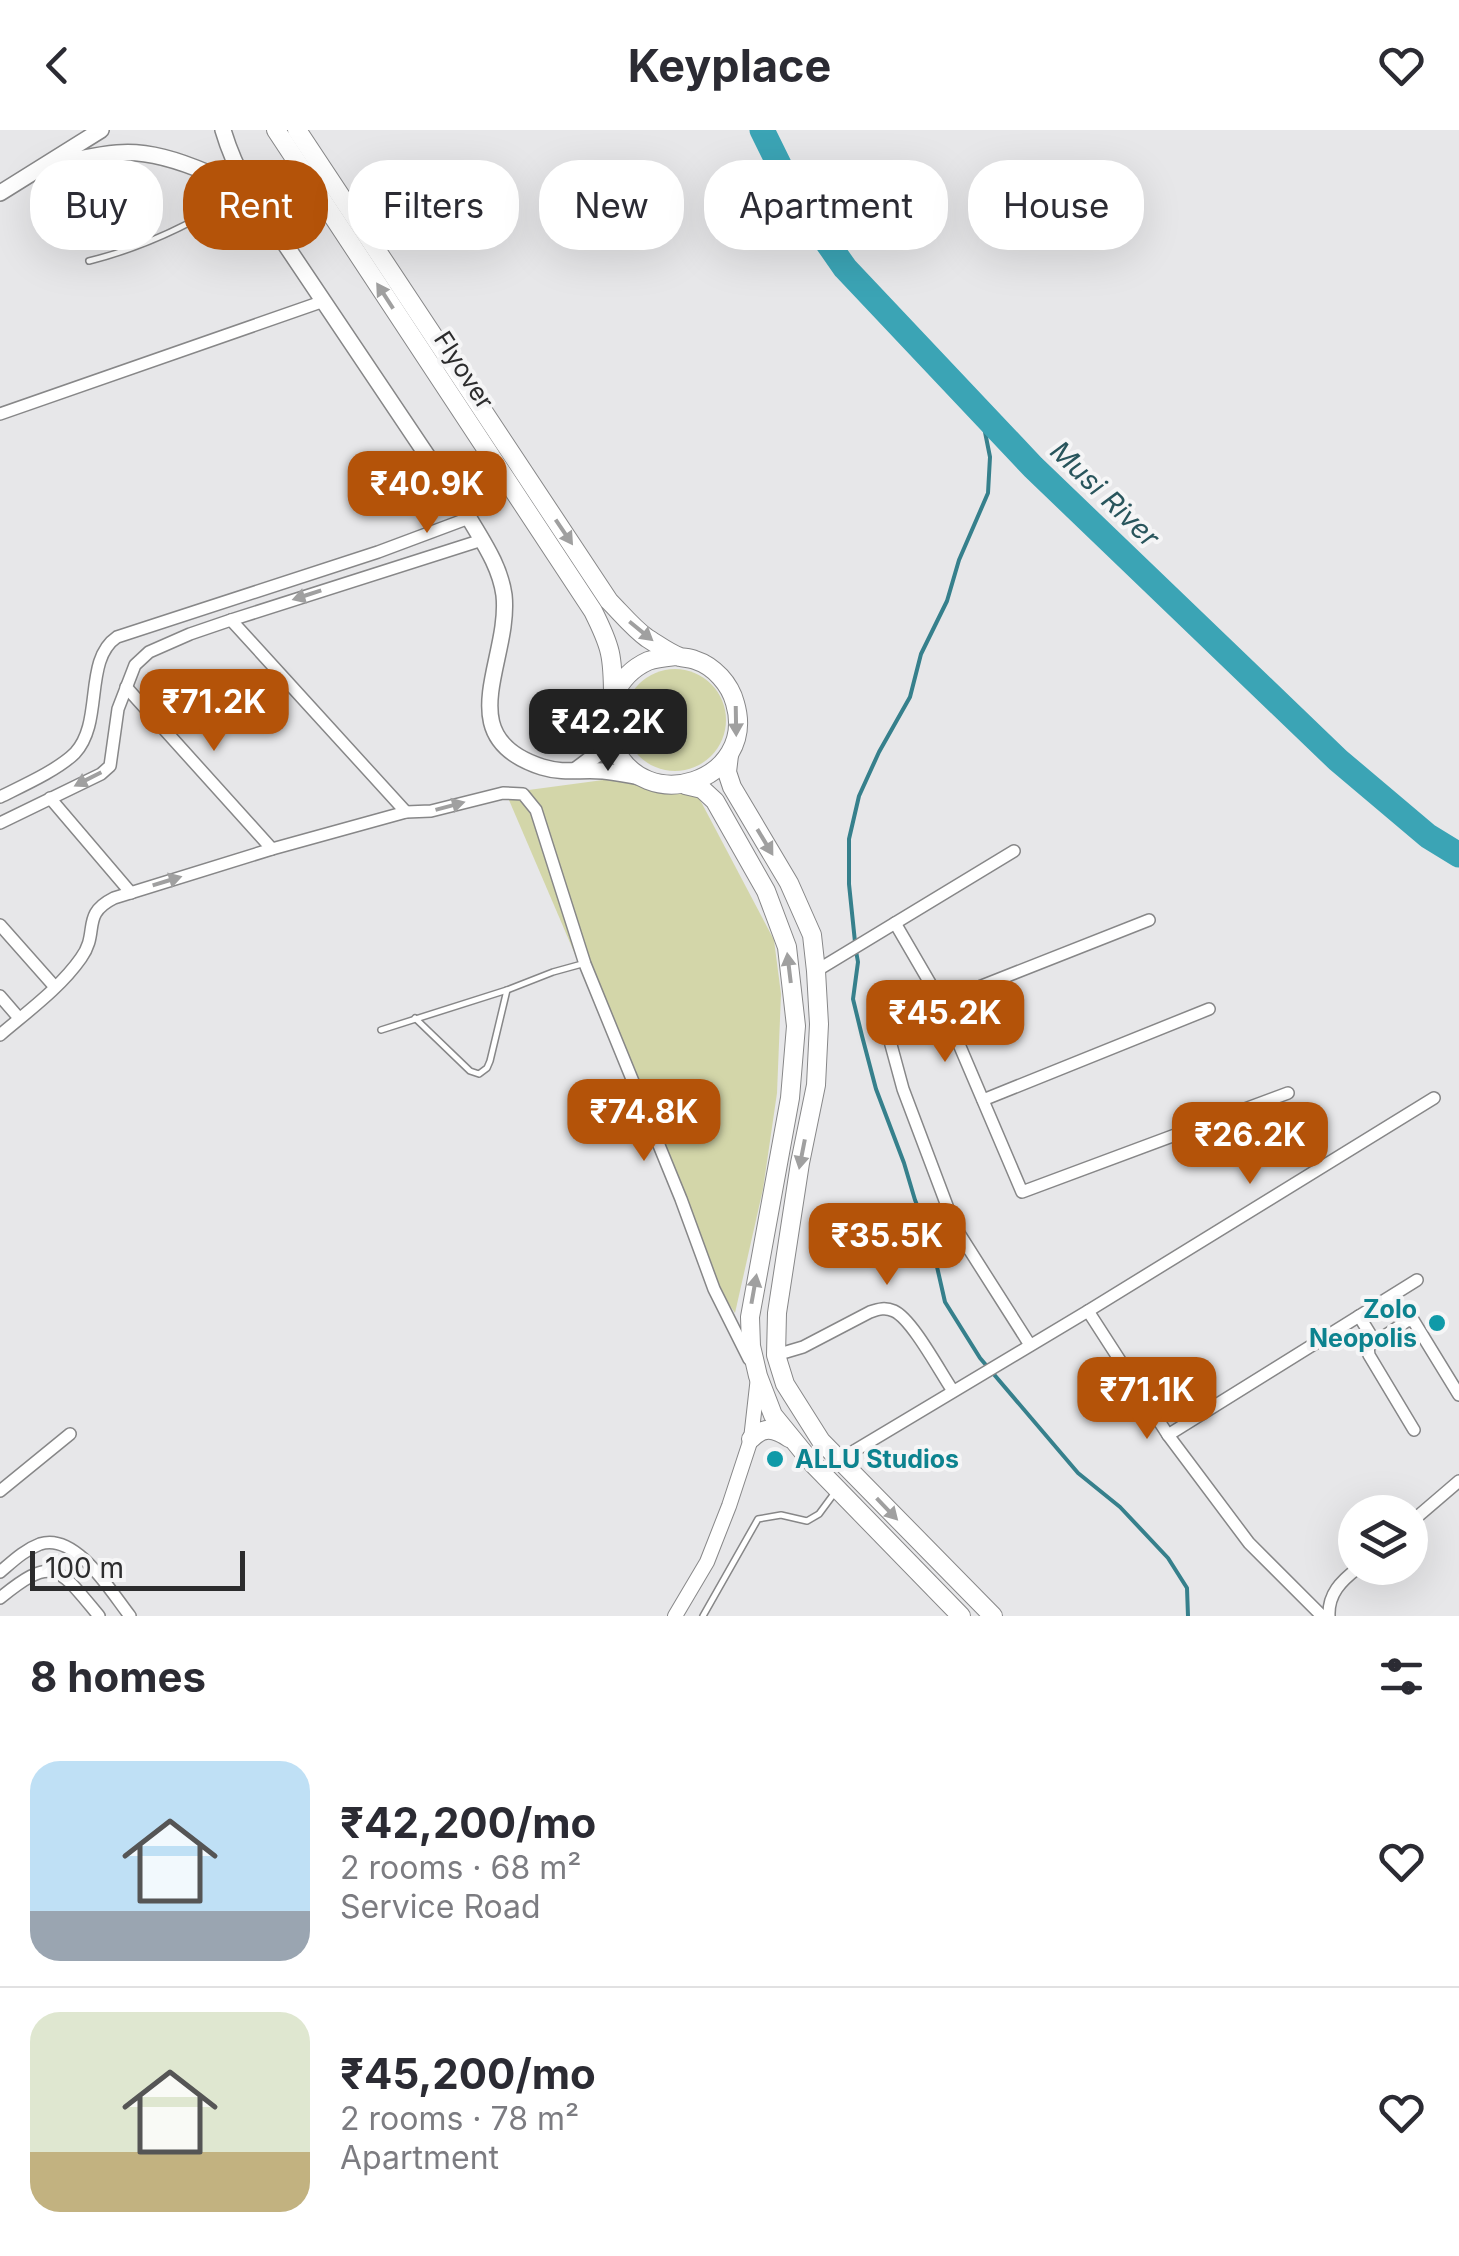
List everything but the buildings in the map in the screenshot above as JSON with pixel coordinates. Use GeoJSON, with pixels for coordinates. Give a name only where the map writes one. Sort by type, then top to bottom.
{"type":"FeatureCollection","features":[{"type":"Feature","properties":{"kind":"main road"},"geometry":{"type":"LineString","coordinates":[[54,160],[101,130]]}},
{"type":"Feature","properties":{"kind":"main road"},"geometry":{"type":"LineString","coordinates":[[223,130],[232,160]]}},
{"type":"Feature","properties":{"kind":"main road","name":"Flyover"},"geometry":{"type":"LineString","coordinates":[[276,130],[601,606],[678,656]]}},
{"type":"Feature","properties":{"kind":"main road","name":"Flyover"},"geometry":{"type":"LineString","coordinates":[[297,130],[601,606],[613,660],[613,697]]}},
{"type":"Feature","properties":{"kind":"main road"},"geometry":{"type":"LineString","coordinates":[[74,160],[119,153],[151,154],[183,163]]}},
{"type":"Feature","properties":{"kind":"main road"},"geometry":{"type":"LineString","coordinates":[[0,193],[30,175]]}},
{"type":"Feature","properties":{"kind":"main road"},"geometry":{"type":"LineString","coordinates":[[288,250],[469,518],[497,567],[504,595],[503,631],[488,707],[492,727],[503,746],[542,766],[572,772],[600,770],[663,785],[702,780],[729,755]]}},
{"type":"Feature","properties":{"kind":"main road"},"geometry":{"type":"LineString","coordinates":[[640,777],[618,755],[611,739],[609,711],[613,697],[627,674],[650,660],[678,656],[696,660],[726,683],[735,700],[736,738],[727,772],[732,788],[789,882],[812,935],[819,1024],[816,1086],[776,1313],[776,1355],[784,1384],[839,1460],[993,1616]]}},
{"type":"Feature","properties":{"kind":"main road"},"geometry":{"type":"LineString","coordinates":[[572,772],[611,739]]}},
{"type":"Feature","properties":{"kind":"main road"},"geometry":{"type":"LineString","coordinates":[[682,784],[702,789],[714,801],[766,891],[786,947],[796,1026],[790,1098],[750,1317],[758,1376],[774,1415],[797,1444],[962,1616]]}},
{"type":"Feature","properties":{"kind":"main road"},"geometry":{"type":"LineString","coordinates":[[751,1439],[769,1428],[797,1444]]}},
{"type":"Feature","properties":{"kind":"main road"},"geometry":{"type":"LineString","coordinates":[[917,1572],[932,1555]]}},
{"type":"Feature","properties":{"kind":"street"},"geometry":{"type":"LineString","coordinates":[[0,414],[324,301]]}},
{"type":"Feature","properties":{"kind":"street"},"geometry":{"type":"LineString","coordinates":[[0,797],[32,782],[76,752],[92,712],[100,657],[107,644],[117,637],[378,552],[469,518]]}},
{"type":"Feature","properties":{"kind":"street"},"geometry":{"type":"LineString","coordinates":[[0,823],[110,766],[116,719],[126,687],[135,666],[149,652],[230,620],[482,540]]}},
{"type":"Feature","properties":{"kind":"street"},"geometry":{"type":"LineString","coordinates":[[230,620],[406,812]]}},
{"type":"Feature","properties":{"kind":"street"},"geometry":{"type":"LineString","coordinates":[[126,687],[272,848]]}},
{"type":"Feature","properties":{"kind":"street"},"geometry":{"type":"LineString","coordinates":[[0,1035],[55,987],[83,956],[100,905],[272,848],[406,812],[431,811],[493,795],[523,794],[536,810],[573,932],[714,1289],[758,1376],[751,1439],[729,1506],[707,1562],[675,1616]]}},
{"type":"Feature","properties":{"kind":"street"},"geometry":{"type":"LineString","coordinates":[[50,798],[131,893]]}},
{"type":"Feature","properties":{"kind":"street"},"geometry":{"type":"LineString","coordinates":[[816,971],[1014,850]]}},
{"type":"Feature","properties":{"kind":"street"},"geometry":{"type":"LineString","coordinates":[[941,1002],[1150,920]]}},
{"type":"Feature","properties":{"kind":"street"},"geometry":{"type":"LineString","coordinates":[[894,923],[941,1002],[1022,1192],[1288,1093]]}},
{"type":"Feature","properties":{"kind":"street"},"geometry":{"type":"LineString","coordinates":[[0,925],[55,987]]}},
{"type":"Feature","properties":{"kind":"street"},"geometry":{"type":"LineString","coordinates":[[0,996],[20,1018]]}},
{"type":"Feature","properties":{"kind":"street"},"geometry":{"type":"LineString","coordinates":[[983,1100],[1209,1010]]}},
{"type":"Feature","properties":{"kind":"street"},"geometry":{"type":"LineString","coordinates":[[884,1019],[903,1089],[955,1227],[1030,1344]]}},
{"type":"Feature","properties":{"kind":"street"},"geometry":{"type":"LineString","coordinates":[[839,1460],[1434,1098]]}},
{"type":"Feature","properties":{"kind":"street"},"geometry":{"type":"LineString","coordinates":[[1168,1435],[1417,1280]]}},
{"type":"Feature","properties":{"kind":"street"},"geometry":{"type":"LineString","coordinates":[[776,1355],[803,1347],[870,1312],[890,1309],[905,1318],[952,1391]]}},
{"type":"Feature","properties":{"kind":"street"},"geometry":{"type":"LineString","coordinates":[[1088,1311],[1168,1435],[1249,1543],[1325,1616],[1329,1600],[1340,1585]]}},
{"type":"Feature","properties":{"kind":"street"},"geometry":{"type":"LineString","coordinates":[[1359,1316],[1375,1342]]}},
{"type":"Feature","properties":{"kind":"street"},"geometry":{"type":"LineString","coordinates":[[1414,1430],[1368,1355],[1367,1349],[1375,1342],[1413,1320],[1459,1395]]}},
{"type":"Feature","properties":{"kind":"street"},"geometry":{"type":"LineString","coordinates":[[0,1491],[70,1434]]}},
{"type":"Feature","properties":{"kind":"street"},"geometry":{"type":"LineString","coordinates":[[1428,1508],[1459,1481]]}},
{"type":"Feature","properties":{"kind":"street"},"geometry":{"type":"LineString","coordinates":[[0,1572],[26,1551],[43,1543],[58,1542],[91,1566],[130,1616]]}},
{"type":"Feature","properties":{"kind":"street"},"geometry":{"type":"LineString","coordinates":[[0,1598],[32,1574],[54,1571],[71,1582],[99,1616]]}},
{"type":"Feature","properties":{"kind":"lane"},"geometry":{"type":"LineString","coordinates":[[89,261],[139,247],[183,227]]}},
{"type":"Feature","properties":{"kind":"lane"},"geometry":{"type":"LineString","coordinates":[[381,1030],[585,964]]}},
{"type":"Feature","properties":{"kind":"lane"},"geometry":{"type":"LineString","coordinates":[[415,1018],[470,1071],[480,1074],[490,1061],[507,990]]}},
{"type":"Feature","properties":{"kind":"lane"},"geometry":{"type":"LineString","coordinates":[[703,1616],[758,1519],[780,1515],[807,1521],[819,1514],[838,1489]]}},
{"type":"Feature","properties":{"kind":"green space"},"geometry":{"type":"Polygon","coordinates":[[[675,669],[694,673],[711,684],[722,701],[726,720],[722,739],[711,756],[694,767],[675,771],[656,767],[639,756],[628,739],[624,720],[628,701],[639,684],[656,673],[675,669]]]}},
{"type":"Feature","properties":{"kind":"green space"},"geometry":{"type":"Polygon","coordinates":[[[618,778],[698,796],[774,940],[781,994],[777,1093],[763,1189],[735,1313],[717,1286],[506,793],[618,778]]]}},
{"type":"Feature","properties":{"kind":"waterway","name":"Musi River"},"geometry":{"type":"LineString","coordinates":[[762,130],[794,195],[845,268],[1033,467],[1338,760],[1428,836],[1459,855]]}},
{"type":"Feature","properties":{"kind":"waterway"},"geometry":{"type":"LineString","coordinates":[[855,942],[849,839],[859,796],[910,697],[921,654],[947,601],[959,560],[988,493],[990,457],[981,412]]}},
{"type":"Feature","properties":{"kind":"waterway"},"geometry":{"type":"LineString","coordinates":[[856,951],[853,999],[862,1036],[876,1089],[930,1236],[945,1302],[980,1358],[1078,1473],[1120,1507],[1168,1558],[1187,1588],[1188,1616]]}},
{"type":"Feature","properties":{"kind":"place","name":"Zolo Neopolis"},"geometry":{"type":"Point","coordinates":[1437,1323]}},
{"type":"Feature","properties":{"kind":"place","name":"ALLU Studios"},"geometry":{"type":"Point","coordinates":[775,1459]}}]}
